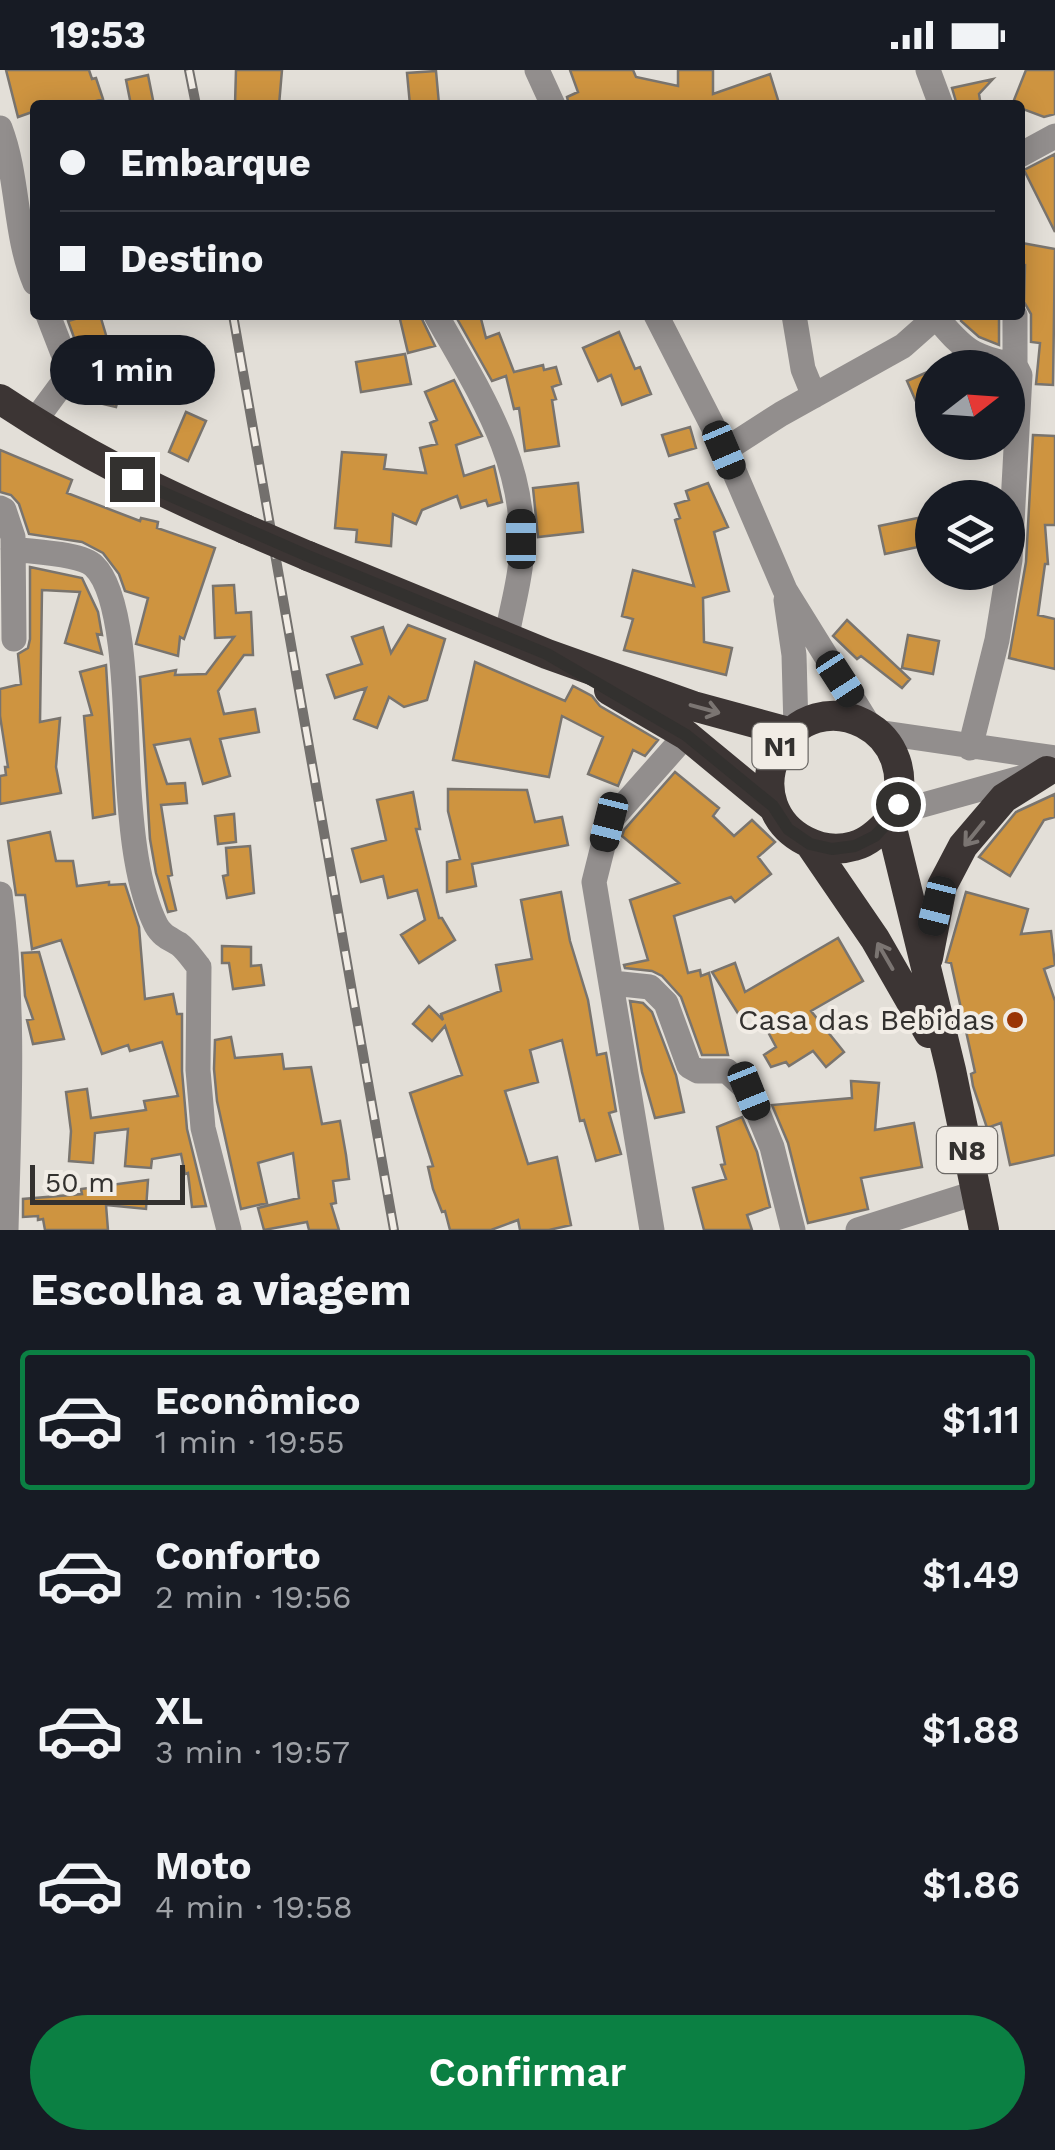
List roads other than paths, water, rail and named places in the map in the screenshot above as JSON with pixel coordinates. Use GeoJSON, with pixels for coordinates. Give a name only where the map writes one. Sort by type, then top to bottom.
{"type":"FeatureCollection","features":[{"type":"Feature","properties":{"kind":"highway","name":"N1"},"geometry":{"type":"LineString","coordinates":[[0,399],[132,479],[308,556],[547,654],[693,706],[794,731]]}},
{"type":"Feature","properties":{"kind":"highway","name":"N1"},"geometry":{"type":"LineString","coordinates":[[547,654],[686,735],[773,806],[788,829],[810,844],[875,939],[951,1070]]}},
{"type":"Feature","properties":{"kind":"highway","name":"N1"},"geometry":{"type":"LineString","coordinates":[[773,806],[771,764],[781,744],[794,731],[810,721],[841,716],[874,730]]}},
{"type":"Feature","properties":{"kind":"highway"},"geometry":{"type":"LineString","coordinates":[[810,844],[832,849],[855,846],[875,836],[892,816],[901,786],[900,769],[894,752],[874,730]]}},
{"type":"Feature","properties":{"kind":"highway"},"geometry":{"type":"LineString","coordinates":[[925,975],[942,886],[964,846],[1004,798],[1052,766]]}},
{"type":"Feature","properties":{"kind":"highway"},"geometry":{"type":"LineString","coordinates":[[892,816],[925,975],[951,1070]]}},
{"type":"Feature","properties":{"kind":"highway","name":"N8"},"geometry":{"type":"LineString","coordinates":[[951,1070],[984,1230]]}},
{"type":"Feature","properties":{"kind":"street"},"geometry":{"type":"LineString","coordinates":[[537,70],[551,100]]}},
{"type":"Feature","properties":{"kind":"street"},"geometry":{"type":"LineString","coordinates":[[928,70],[939,100]]}},
{"type":"Feature","properties":{"kind":"street"},"geometry":{"type":"LineString","coordinates":[[0,128],[9,153],[21,237],[30,267]]}},
{"type":"Feature","properties":{"kind":"street"},"geometry":{"type":"LineString","coordinates":[[1025,152],[1055,136]]}},
{"type":"Feature","properties":{"kind":"street"},"geometry":{"type":"LineString","coordinates":[[34,422],[68,376],[69,369],[50,320]]}},
{"type":"Feature","properties":{"kind":"street"},"geometry":{"type":"LineString","coordinates":[[439,320],[492,413],[517,485],[521,561],[506,636]]}},
{"type":"Feature","properties":{"kind":"street"},"geometry":{"type":"LineString","coordinates":[[659,320],[724,450],[785,590],[874,730],[1052,766]]}},
{"type":"Feature","properties":{"kind":"street"},"geometry":{"type":"LineString","coordinates":[[795,320],[803,370],[814,396]]}},
{"type":"Feature","properties":{"kind":"street"},"geometry":{"type":"LineString","coordinates":[[724,450],[903,346],[934,320]]}},
{"type":"Feature","properties":{"kind":"street"},"geometry":{"type":"LineString","coordinates":[[940,320],[966,350]]}},
{"type":"Feature","properties":{"kind":"street"},"geometry":{"type":"LineString","coordinates":[[1015,320],[1015,350]]}},
{"type":"Feature","properties":{"kind":"street"},"geometry":{"type":"LineString","coordinates":[[970,748],[1010,560],[1015,460]]}},
{"type":"Feature","properties":{"kind":"street"},"geometry":{"type":"LineString","coordinates":[[0,508],[13,537],[14,639]]}},
{"type":"Feature","properties":{"kind":"street"},"geometry":{"type":"LineString","coordinates":[[13,549],[85,559],[97,568],[107,591],[123,662],[129,794],[142,884],[158,929],[180,945],[199,967],[198,1070],[203,1128],[229,1230]]}},
{"type":"Feature","properties":{"kind":"street"},"geometry":{"type":"LineString","coordinates":[[785,590],[794,655],[794,731]]}},
{"type":"Feature","properties":{"kind":"street"},"geometry":{"type":"LineString","coordinates":[[652,1230],[594,882],[609,822],[686,735]]}},
{"type":"Feature","properties":{"kind":"street"},"geometry":{"type":"LineString","coordinates":[[892,816],[1052,766]]}},
{"type":"Feature","properties":{"kind":"street"},"geometry":{"type":"LineString","coordinates":[[0,894],[6,1230]]}},
{"type":"Feature","properties":{"kind":"street"},"geometry":{"type":"LineString","coordinates":[[612,983],[650,987],[666,1003],[689,1066],[698,1071],[727,1072],[749,1091],[772,1146],[793,1230]]}},
{"type":"Feature","properties":{"kind":"street"},"geometry":{"type":"LineString","coordinates":[[858,1230],[975,1193]]}},
{"type":"Feature","properties":{"kind":"railway"},"geometry":{"type":"LineString","coordinates":[[189,70],[195,100]]}},
{"type":"Feature","properties":{"kind":"railway"},"geometry":{"type":"LineString","coordinates":[[234,320],[394,1230]]}},
{"type":"Feature","properties":{"kind":"place","name":"Casa das Bebidas"},"geometry":{"type":"Point","coordinates":[1015,1020]}}]}
